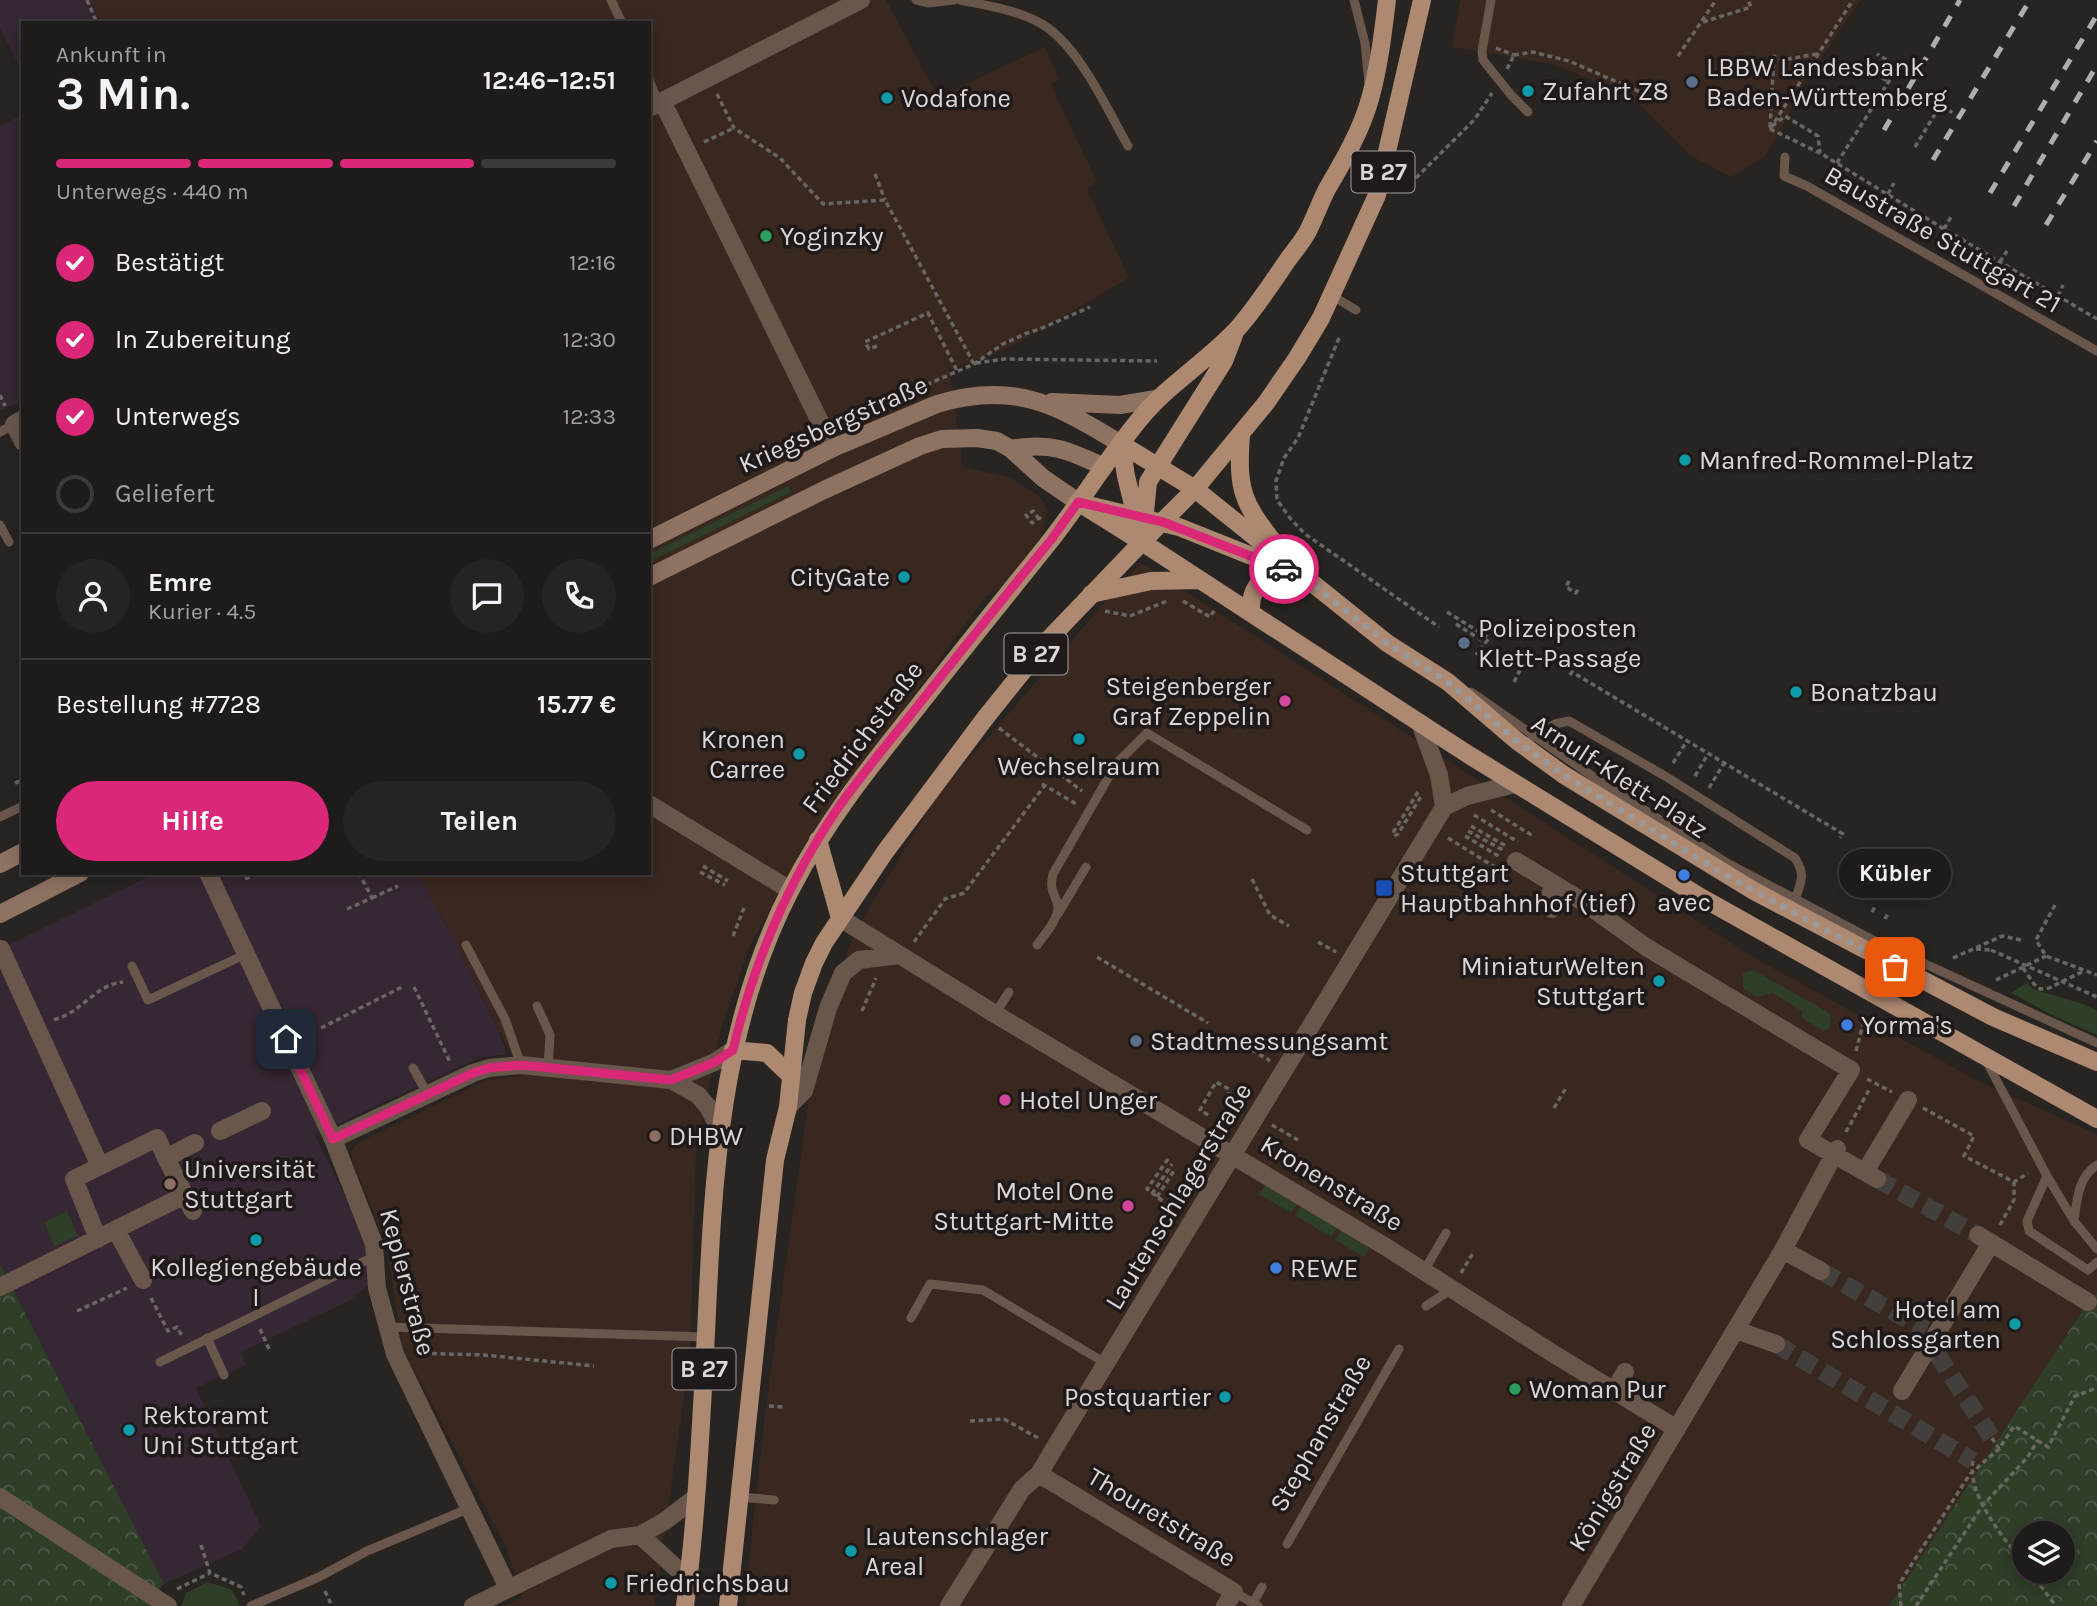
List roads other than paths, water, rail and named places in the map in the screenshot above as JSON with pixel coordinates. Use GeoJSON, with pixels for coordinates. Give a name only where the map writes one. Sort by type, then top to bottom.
{"type":"FeatureCollection","features":[{"type":"Feature","properties":{"kind":"main road","name":"B 27"},"geometry":{"type":"LineString","coordinates":[[1121,444],[1156,399],[1237,329],[1307,234],[1325,193],[1344,161],[1370,100],[1380,58],[1387,0]]}},
{"type":"Feature","properties":{"kind":"main road","name":"B 27"},"geometry":{"type":"LineString","coordinates":[[728,1606],[775,1160],[788,1107],[797,1020],[803,993],[819,953],[885,852],[986,717],[1048,640],[1090,594],[1196,488],[1266,403],[1297,358],[1321,318],[1377,195],[1422,0]]}},
{"type":"Feature","properties":{"kind":"main road"},"geometry":{"type":"LineString","coordinates":[[1140,517],[1153,474],[1224,361],[1237,329]]}},
{"type":"Feature","properties":{"kind":"main road","name":"Kriegsbergstraße"},"geometry":{"type":"LineString","coordinates":[[651,539],[833,448],[955,399],[994,394],[1019,396],[1042,402],[1081,420],[1121,444]]}},
{"type":"Feature","properties":{"kind":"main road"},"geometry":{"type":"LineString","coordinates":[[1042,402],[1120,405],[1156,399]]}},
{"type":"Feature","properties":{"kind":"main road"},"geometry":{"type":"LineString","coordinates":[[1241,435],[1240,477],[1245,502],[1291,568]]}},
{"type":"Feature","properties":{"kind":"main road"},"geometry":{"type":"LineString","coordinates":[[651,576],[772,515],[920,446],[942,439],[977,438],[997,442],[1011,449],[1043,478],[1078,502],[1515,784],[1697,895],[2093,1116]]}},
{"type":"Feature","properties":{"kind":"main road"},"geometry":{"type":"LineString","coordinates":[[1121,444],[1126,476],[1140,517],[1142,542]]}},
{"type":"Feature","properties":{"kind":"main road","name":"Arnulf-Klett-Platz"},"geometry":{"type":"LineString","coordinates":[[1121,444],[1153,474],[1196,488],[1291,568],[1387,643],[1448,682],[1528,741],[1564,775],[1754,891],[1993,1017],[2097,1062]]}},
{"type":"Feature","properties":{"kind":"main road","name":"Friedrichstraße"},"geometry":{"type":"LineString","coordinates":[[685,1606],[695,1498],[713,1192],[720,1131],[733,1050],[759,962],[790,890],[837,810],[1051,540],[1121,444]]}},
{"type":"Feature","properties":{"kind":"main road"},"geometry":{"type":"LineString","coordinates":[[1011,449],[1034,445],[1055,447],[1126,476],[1153,474]]}},
{"type":"Feature","properties":{"kind":"main road"},"geometry":{"type":"LineString","coordinates":[[1078,502],[1163,522],[1291,568]]}},
{"type":"Feature","properties":{"kind":"main road"},"geometry":{"type":"LineString","coordinates":[[1251,613],[1256,586],[1264,578],[1291,568]]}},
{"type":"Feature","properties":{"kind":"main road"},"geometry":{"type":"LineString","coordinates":[[1090,594],[1151,582],[1198,580]]}},
{"type":"Feature","properties":{"kind":"main road"},"geometry":{"type":"LineString","coordinates":[[818,840],[840,918]]}},
{"type":"Feature","properties":{"kind":"main road"},"geometry":{"type":"LineString","coordinates":[[0,864],[21,853]]}},
{"type":"Feature","properties":{"kind":"main road"},"geometry":{"type":"LineString","coordinates":[[0,914],[76,875]]}},
{"type":"Feature","properties":{"kind":"main road"},"geometry":{"type":"LineString","coordinates":[[733,1050],[767,1053],[790,1074]]}},
{"type":"Feature","properties":{"kind":"street"},"geometry":{"type":"LineString","coordinates":[[833,448],[686,150],[657,105],[805,29],[851,2]]}},
{"type":"Feature","properties":{"kind":"street"},"geometry":{"type":"LineString","coordinates":[[1420,723],[1435,759],[1444,807],[1466,796],[1515,784]]}},
{"type":"Feature","properties":{"kind":"street"},"geometry":{"type":"LineString","coordinates":[[651,805],[790,890]]}},
{"type":"Feature","properties":{"kind":"street","name":"Lautenschlagerstraße"},"geometry":{"type":"LineString","coordinates":[[950,1606],[1022,1489],[1039,1474],[1444,807]]}},
{"type":"Feature","properties":{"kind":"street"},"geometry":{"type":"LineString","coordinates":[[1517,859],[1555,885],[1586,896],[1646,947],[1850,1070],[1808,1140],[1853,1163]]}},
{"type":"Feature","properties":{"kind":"street","name":"Keplerstraße"},"geometry":{"type":"LineString","coordinates":[[209,875],[333,1139],[369,1227],[375,1256],[377,1287],[395,1354],[508,1588]]}},
{"type":"Feature","properties":{"kind":"street"},"geometry":{"type":"LineString","coordinates":[[1552,909],[1554,905],[1546,900],[1555,885]]}},
{"type":"Feature","properties":{"kind":"street","name":"Kronenstraße"},"geometry":{"type":"LineString","coordinates":[[840,918],[1178,1124],[1235,1155],[1677,1429]]}},
{"type":"Feature","properties":{"kind":"street"},"geometry":{"type":"LineString","coordinates":[[1,949],[79,1108],[100,1166]]}},
{"type":"Feature","properties":{"kind":"street"},"geometry":{"type":"LineString","coordinates":[[788,1107],[804,1091],[828,1008],[843,973],[859,960],[902,956]]}},
{"type":"Feature","properties":{"kind":"street"},"geometry":{"type":"LineString","coordinates":[[671,1080],[715,1062],[733,1050]]}},
{"type":"Feature","properties":{"kind":"street"},"geometry":{"type":"LineString","coordinates":[[333,1139],[473,1073],[489,1068],[521,1065],[671,1080],[698,1095],[709,1108],[720,1131]]}},
{"type":"Feature","properties":{"kind":"street","name":"Königstraße"},"geometry":{"type":"LineString","coordinates":[[1571,1606],[1783,1250],[1908,1100]]}},
{"type":"Feature","properties":{"kind":"street"},"geometry":{"type":"LineString","coordinates":[[220,1131],[262,1111]]}},
{"type":"Feature","properties":{"kind":"street"},"geometry":{"type":"LineString","coordinates":[[0,1287],[116,1230],[189,1203],[154,1130],[100,1166],[74,1179],[97,1239]]}},
{"type":"Feature","properties":{"kind":"street"},"geometry":{"type":"LineString","coordinates":[[166,1157],[195,1143]]}},
{"type":"Feature","properties":{"kind":"street"},"geometry":{"type":"LineString","coordinates":[[116,1230],[143,1280]]}},
{"type":"Feature","properties":{"kind":"street"},"geometry":{"type":"LineString","coordinates":[[1902,1391],[1932,1341],[1985,1239],[2088,1302]]}},
{"type":"Feature","properties":{"kind":"street"},"geometry":{"type":"LineString","coordinates":[[1783,1250],[1821,1271]]}},
{"type":"Feature","properties":{"kind":"street"},"geometry":{"type":"LineString","coordinates":[[1736,1329],[1776,1344]]}},
{"type":"Feature","properties":{"kind":"street"},"geometry":{"type":"LineString","coordinates":[[1614,1391],[1625,1371]]}},
{"type":"Feature","properties":{"kind":"street","name":"Thouretstraße"},"geometry":{"type":"LineString","coordinates":[[1039,1474],[1229,1599]]}},
{"type":"Feature","properties":{"kind":"street"},"geometry":{"type":"LineString","coordinates":[[0,1497],[168,1606]]}},
{"type":"Feature","properties":{"kind":"street"},"geometry":{"type":"LineString","coordinates":[[473,1606],[611,1539],[640,1535],[665,1521],[695,1498]]}},
{"type":"Feature","properties":{"kind":"street"},"geometry":{"type":"LineString","coordinates":[[640,1535],[688,1579]]}},
{"type":"Feature","properties":{"kind":"lane"},"geometry":{"type":"LineString","coordinates":[[611,0],[621,21]]}},
{"type":"Feature","properties":{"kind":"lane"},"geometry":{"type":"LineString","coordinates":[[916,0],[928,3],[954,0]]}},
{"type":"Feature","properties":{"kind":"lane"},"geometry":{"type":"LineString","coordinates":[[960,0],[1023,15],[1049,29],[1079,59],[1128,146]]}},
{"type":"Feature","properties":{"kind":"lane"},"geometry":{"type":"LineString","coordinates":[[1353,0],[1365,43],[1370,100]]}},
{"type":"Feature","properties":{"kind":"lane"},"geometry":{"type":"LineString","coordinates":[[1491,0],[1482,51],[1483,60],[1528,112]]}},
{"type":"Feature","properties":{"kind":"lane"},"geometry":{"type":"LineString","coordinates":[[651,86],[657,105]]}},
{"type":"Feature","properties":{"kind":"lane","name":"Baustraße Stuttgart 21"},"geometry":{"type":"LineString","coordinates":[[1785,157],[1784,176],[1807,186],[2097,351]]}},
{"type":"Feature","properties":{"kind":"lane"},"geometry":{"type":"LineString","coordinates":[[1331,295],[1356,310]]}},
{"type":"Feature","properties":{"kind":"lane"},"geometry":{"type":"LineString","coordinates":[[0,524],[9,542]]}},
{"type":"Feature","properties":{"kind":"lane"},"geometry":{"type":"LineString","coordinates":[[1795,900],[1802,879],[1802,870],[1796,858],[1665,776],[1569,721],[1555,724],[1528,741],[1598,780],[1727,863],[1795,900],[1871,939],[2097,1043]]}},
{"type":"Feature","properties":{"kind":"lane"},"geometry":{"type":"LineString","coordinates":[[1055,918],[1058,909],[1051,889],[1053,874],[1116,764],[1147,733],[1307,830]]}},
{"type":"Feature","properties":{"kind":"lane"},"geometry":{"type":"LineString","coordinates":[[0,817],[21,807]]}},
{"type":"Feature","properties":{"kind":"lane"},"geometry":{"type":"LineString","coordinates":[[1038,945],[1086,867]]}},
{"type":"Feature","properties":{"kind":"lane"},"geometry":{"type":"LineString","coordinates":[[466,945],[505,1019],[521,1065]]}},
{"type":"Feature","properties":{"kind":"lane"},"geometry":{"type":"LineString","coordinates":[[132,966],[148,1000],[246,954]]}},
{"type":"Feature","properties":{"kind":"lane"},"geometry":{"type":"LineString","coordinates":[[995,1013],[1009,992]]}},
{"type":"Feature","properties":{"kind":"lane"},"geometry":{"type":"LineString","coordinates":[[537,1006],[550,1035],[548,1067]]}},
{"type":"Feature","properties":{"kind":"lane"},"geometry":{"type":"LineString","coordinates":[[1983,1054],[2047,1176],[2074,1221],[2097,1249]]}},
{"type":"Feature","properties":{"kind":"lane"},"geometry":{"type":"LineString","coordinates":[[413,1068],[428,1095]]}},
{"type":"Feature","properties":{"kind":"lane"},"geometry":{"type":"LineString","coordinates":[[2074,1221],[2078,1190],[2092,1168],[2097,1165]]}},
{"type":"Feature","properties":{"kind":"lane"},"geometry":{"type":"LineString","coordinates":[[2047,1176],[2027,1222],[2029,1231],[2088,1270],[2097,1262]]}},
{"type":"Feature","properties":{"kind":"lane"},"geometry":{"type":"LineString","coordinates":[[1424,1271],[1446,1233]]}},
{"type":"Feature","properties":{"kind":"lane"},"geometry":{"type":"LineString","coordinates":[[160,1362],[375,1256]]}},
{"type":"Feature","properties":{"kind":"lane"},"geometry":{"type":"LineString","coordinates":[[911,1318],[930,1284],[983,1290],[1107,1364]]}},
{"type":"Feature","properties":{"kind":"lane"},"geometry":{"type":"LineString","coordinates":[[1426,1306],[1452,1289]]}},
{"type":"Feature","properties":{"kind":"lane"},"geometry":{"type":"LineString","coordinates":[[387,1327],[705,1337]]}},
{"type":"Feature","properties":{"kind":"lane"},"geometry":{"type":"LineString","coordinates":[[207,1339],[225,1376]]}},
{"type":"Feature","properties":{"kind":"lane","name":"Stephanstraße"},"geometry":{"type":"LineString","coordinates":[[1287,1544],[1399,1349]]}},
{"type":"Feature","properties":{"kind":"lane"},"geometry":{"type":"LineString","coordinates":[[740,1496],[774,1500]]}},
{"type":"Feature","properties":{"kind":"lane"},"geometry":{"type":"LineString","coordinates":[[251,1606],[319,1577],[367,1551],[470,1508]]}},
{"type":"Feature","properties":{"kind":"lane"},"geometry":{"type":"LineString","coordinates":[[1255,1604],[1262,1587]]}},
{"type":"Feature","properties":{"kind":"lane","name":"Thouretstraße"},"geometry":{"type":"LineString","coordinates":[[1229,1599],[1255,1604]]}},
{"type":"Feature","properties":{"kind":"tunnel"},"geometry":{"type":"LineString","coordinates":[[1877,1179],[1978,1235]]}},
{"type":"Feature","properties":{"kind":"tunnel"},"geometry":{"type":"LineString","coordinates":[[1821,1271],[1926,1330]]}},
{"type":"Feature","properties":{"kind":"tunnel"},"geometry":{"type":"LineString","coordinates":[[1776,1344],[1973,1461]]}},
{"type":"Feature","properties":{"kind":"tunnel"},"geometry":{"type":"LineString","coordinates":[[1937,1354],[1992,1438]]}},
{"type":"Feature","properties":{"kind":"railway"},"geometry":{"type":"LineString","coordinates":[[1884,130],[1960,0]]}},
{"type":"Feature","properties":{"kind":"railway"},"geometry":{"type":"LineString","coordinates":[[1933,160],[2030,0]]}},
{"type":"Feature","properties":{"kind":"railway"},"geometry":{"type":"LineString","coordinates":[[1990,193],[2097,15]]}},
{"type":"Feature","properties":{"kind":"railway"},"geometry":{"type":"LineString","coordinates":[[2014,206],[2097,65]]}},
{"type":"Feature","properties":{"kind":"railway"},"geometry":{"type":"LineString","coordinates":[[2046,225],[2097,141]]}},
{"type":"Feature","properties":{"kind":"place","name":"LBBW Landesbank Baden-Württemberg"},"geometry":{"type":"Point","coordinates":[1692,82]}},
{"type":"Feature","properties":{"kind":"place","name":"Zufahrt Z8"},"geometry":{"type":"Point","coordinates":[1528,91]}},
{"type":"Feature","properties":{"kind":"place","name":"Vodafone"},"geometry":{"type":"Point","coordinates":[887,98]}},
{"type":"Feature","properties":{"kind":"place","name":"Yoginzky"},"geometry":{"type":"Point","coordinates":[766,236]}},
{"type":"Feature","properties":{"kind":"place","name":"Manfred-Rommel-Platz"},"geometry":{"type":"Point","coordinates":[1685,460]}},
{"type":"Feature","properties":{"kind":"place","name":"CityGate"},"geometry":{"type":"Point","coordinates":[904,577]}},
{"type":"Feature","properties":{"kind":"place","name":"Polizeiposten Klett-Passage"},"geometry":{"type":"Point","coordinates":[1464,643]}},
{"type":"Feature","properties":{"kind":"place","name":"Bonatzbau"},"geometry":{"type":"Point","coordinates":[1796,692]}},
{"type":"Feature","properties":{"kind":"place","name":"Steigenberger Graf Zeppelin"},"geometry":{"type":"Point","coordinates":[1285,701]}},
{"type":"Feature","properties":{"kind":"place","name":"Wechselraum"},"geometry":{"type":"Point","coordinates":[1079,739]}},
{"type":"Feature","properties":{"kind":"place","name":"Kronen Carree"},"geometry":{"type":"Point","coordinates":[799,754]}},
{"type":"Feature","properties":{"kind":"place","name":"avec"},"geometry":{"type":"Point","coordinates":[1684,875]}},
{"type":"Feature","properties":{"kind":"place","name":"Stuttgart Hauptbahnhof (tief)"},"geometry":{"type":"Point","coordinates":[1384,888]}},
{"type":"Feature","properties":{"kind":"place","name":"Kübler"},"geometry":{"type":"Point","coordinates":[1895,967]}},
{"type":"Feature","properties":{"kind":"place","name":"MiniaturWelten Stuttgart"},"geometry":{"type":"Point","coordinates":[1659,981]}},
{"type":"Feature","properties":{"kind":"place","name":"Yorma's"},"geometry":{"type":"Point","coordinates":[1847,1025]}},
{"type":"Feature","properties":{"kind":"place","name":"Stadtmessungsamt"},"geometry":{"type":"Point","coordinates":[1136,1041]}},
{"type":"Feature","properties":{"kind":"place","name":"Hotel Unger"},"geometry":{"type":"Point","coordinates":[1005,1100]}},
{"type":"Feature","properties":{"kind":"place","name":"DHBW"},"geometry":{"type":"Point","coordinates":[655,1136]}},
{"type":"Feature","properties":{"kind":"place","name":"Universität Stuttgart"},"geometry":{"type":"Point","coordinates":[170,1184]}},
{"type":"Feature","properties":{"kind":"place","name":"Motel One Stuttgart-Mitte"},"geometry":{"type":"Point","coordinates":[1128,1206]}},
{"type":"Feature","properties":{"kind":"place","name":"Kollegiengebäude I"},"geometry":{"type":"Point","coordinates":[256,1240]}},
{"type":"Feature","properties":{"kind":"place","name":"REWE"},"geometry":{"type":"Point","coordinates":[1276,1268]}},
{"type":"Feature","properties":{"kind":"place","name":"Hotel am Schlossgarten"},"geometry":{"type":"Point","coordinates":[2015,1324]}},
{"type":"Feature","properties":{"kind":"place","name":"Woman Pur"},"geometry":{"type":"Point","coordinates":[1515,1389]}},
{"type":"Feature","properties":{"kind":"place","name":"Postquartier"},"geometry":{"type":"Point","coordinates":[1225,1397]}},
{"type":"Feature","properties":{"kind":"place","name":"Rektoramt Uni Stuttgart"},"geometry":{"type":"Point","coordinates":[129,1430]}},
{"type":"Feature","properties":{"kind":"place","name":"Lautenschlager Areal"},"geometry":{"type":"Point","coordinates":[851,1551]}},
{"type":"Feature","properties":{"kind":"place","name":"Friedrichsbau"},"geometry":{"type":"Point","coordinates":[611,1583]}}]}
